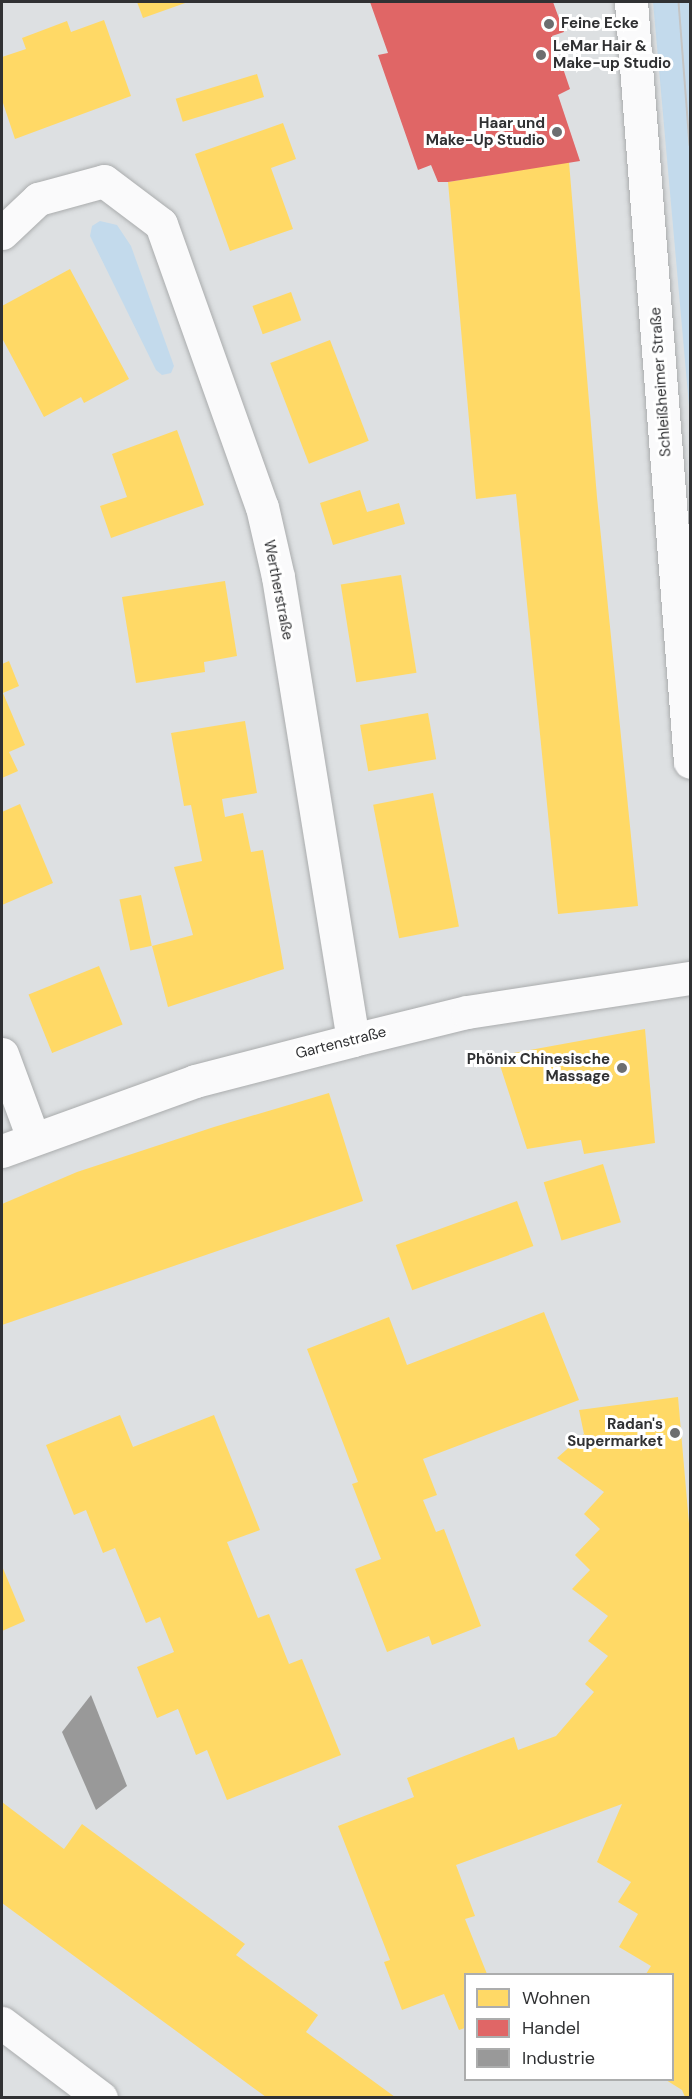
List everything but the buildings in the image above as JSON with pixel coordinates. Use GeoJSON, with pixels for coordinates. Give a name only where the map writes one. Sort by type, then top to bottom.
{"type":"FeatureCollection","features":[{"type":"Feature","properties":{"kind":"street","name":"Schleißheimer Straße"},"geometry":{"type":"LineString","coordinates":[[631,2],[690,762]]}},
{"type":"Feature","properties":{"kind":"street","name":"Wertherstraße"},"geometry":{"type":"LineString","coordinates":[[2,233],[38,199],[104,181],[161,224],[262,507],[278,577],[353,1040]]}},
{"type":"Feature","properties":{"kind":"street","name":"Gartenstraße"},"geometry":{"type":"LineString","coordinates":[[2,1151],[195,1081],[353,1040],[467,1012],[690,978]]}},
{"type":"Feature","properties":{"kind":"street"},"geometry":{"type":"LineString","coordinates":[[2,1054],[33,1138]]}},
{"type":"Feature","properties":{"kind":"street"},"geometry":{"type":"LineString","coordinates":[[2,2023],[101,2097]]}},
{"type":"Feature","properties":{"kind":"shaded area"},"geometry":{"type":"Polygon","coordinates":[[[653,2],[690,2],[690,417],[653,2]]]}},
{"type":"Feature","properties":{"kind":"shaded area"},"geometry":{"type":"Polygon","coordinates":[[[100,221],[117,225],[131,246],[174,366],[171,373],[162,375],[156,370],[90,236],[92,226],[100,221]]]}},
{"type":"Feature","properties":{"kind":"tram line"},"geometry":{"type":"LineString","coordinates":[[679,2],[690,145]]}},
{"type":"Feature","properties":{"kind":"place","name":"Feine Ecke"},"geometry":{"type":"Point","coordinates":[549,24]}},
{"type":"Feature","properties":{"kind":"place","name":"LeMar Hair & Make-up Studio"},"geometry":{"type":"Point","coordinates":[541,55]}},
{"type":"Feature","properties":{"kind":"place","name":"Haar und Make-Up Studio"},"geometry":{"type":"Point","coordinates":[557,132]}},
{"type":"Feature","properties":{"kind":"place","name":"Phönix Chinesische Massage"},"geometry":{"type":"Point","coordinates":[622,1068]}},
{"type":"Feature","properties":{"kind":"place","name":"Radan's Supermarket"},"geometry":{"type":"Point","coordinates":[675,1433]}}]}
